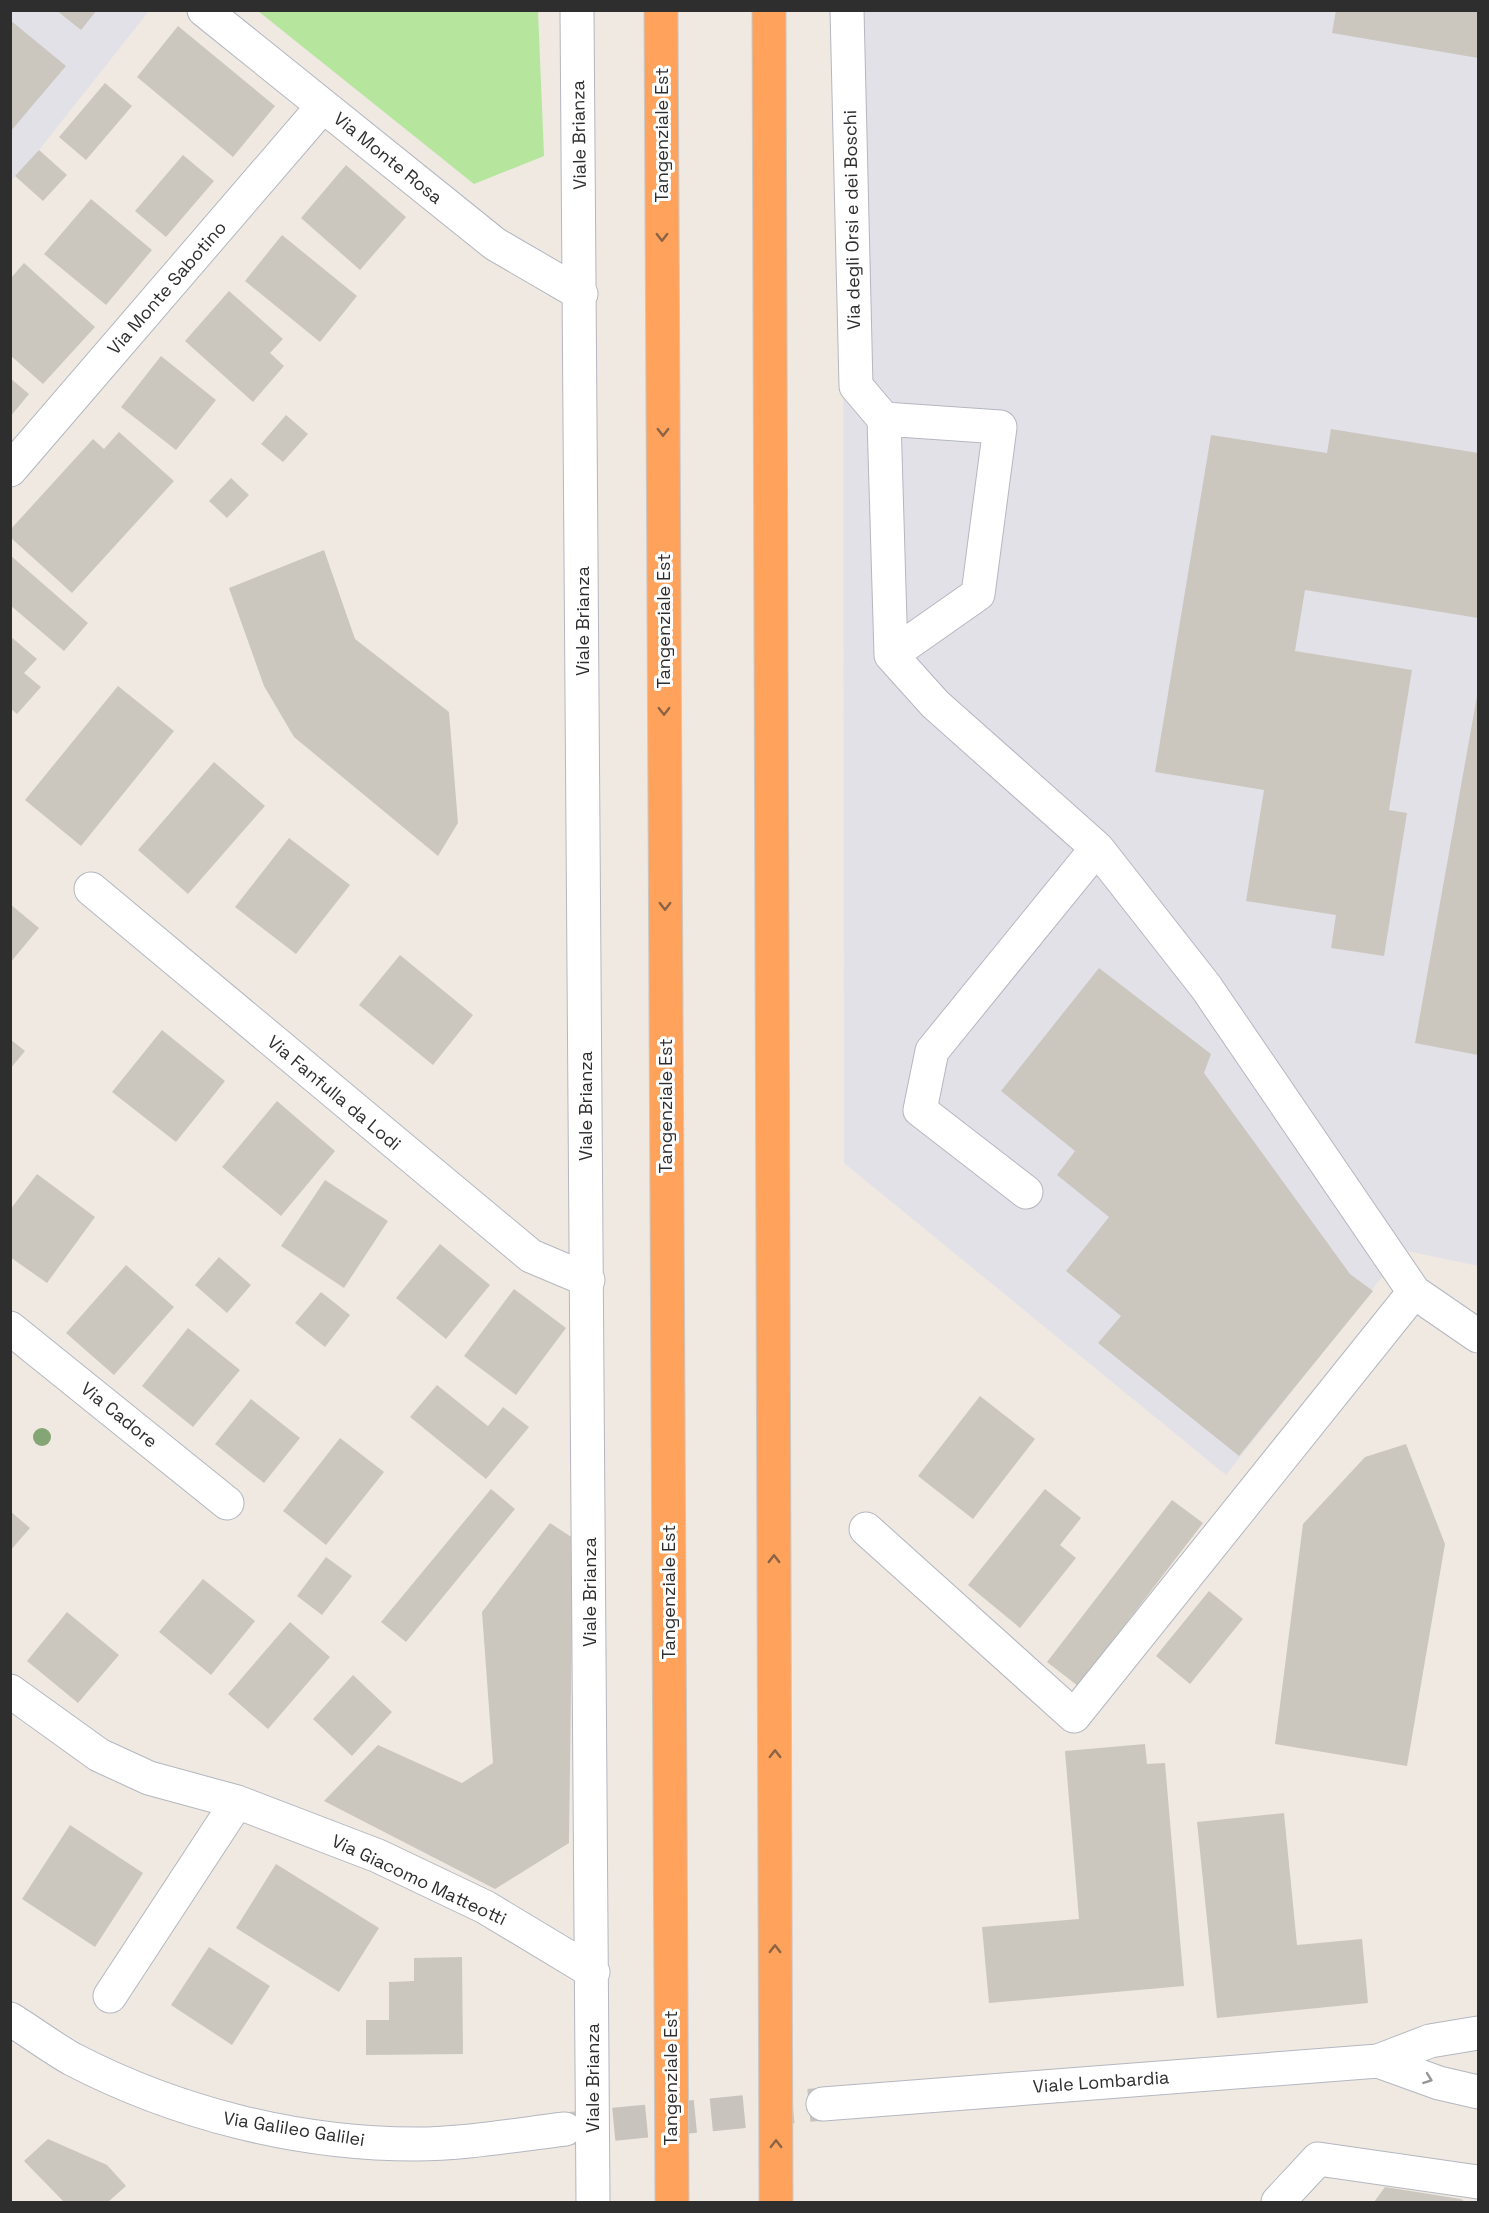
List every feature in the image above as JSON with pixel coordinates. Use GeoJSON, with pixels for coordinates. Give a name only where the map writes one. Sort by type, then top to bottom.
{"type":"FeatureCollection","features":[{"type":"Feature","properties":{"kind":"highway","name":"Tangenziale Est"},"geometry":{"type":"LineString","coordinates":[[661,10],[672,2202]]}},
{"type":"Feature","properties":{"kind":"highway"},"geometry":{"type":"LineString","coordinates":[[769,10],[776,2202]]}},
{"type":"Feature","properties":{"kind":"street","name":"Via Monte Rosa"},"geometry":{"type":"LineString","coordinates":[[204,10],[495,244],[581,294]]}},
{"type":"Feature","properties":{"kind":"street","name":"Viale Brianza"},"geometry":{"type":"LineString","coordinates":[[578,10],[593,2202]]}},
{"type":"Feature","properties":{"kind":"street","name":"Via degli Orsi e dei Boschi"},"geometry":{"type":"LineString","coordinates":[[847,10],[856,386],[884,419]]}},
{"type":"Feature","properties":{"kind":"street","name":"Via Monte Sabotino"},"geometry":{"type":"LineString","coordinates":[[10,470],[323,106]]}},
{"type":"Feature","properties":{"kind":"street"},"geometry":{"type":"LineString","coordinates":[[891,655],[978,594],[1000,427],[884,419],[891,655],[935,704],[1097,848],[1206,987],[1414,1292],[1479,1336]]}},
{"type":"Feature","properties":{"kind":"street"},"geometry":{"type":"LineString","coordinates":[[1026,1192],[920,1110],[932,1051],[1097,848]]}},
{"type":"Feature","properties":{"kind":"street","name":"Via Fanfulla da Lodi"},"geometry":{"type":"LineString","coordinates":[[91,889],[531,1256],[588,1280]]}},
{"type":"Feature","properties":{"kind":"street"},"geometry":{"type":"LineString","coordinates":[[866,1529],[1074,1716],[1414,1292]]}},
{"type":"Feature","properties":{"kind":"street","name":"Via Cadore"},"geometry":{"type":"LineString","coordinates":[[10,1328],[227,1503]]}},
{"type":"Feature","properties":{"kind":"street","name":"Via Giacomo Matteotti"},"geometry":{"type":"LineString","coordinates":[[10,1691],[99,1755],[149,1779],[237,1802],[378,1856],[485,1907],[593,1972]]}},
{"type":"Feature","properties":{"kind":"street"},"geometry":{"type":"LineString","coordinates":[[110,1996],[237,1802]]}},
{"type":"Feature","properties":{"kind":"street","name":"Via Galileo Galilei"},"geometry":{"type":"LineString","coordinates":[[10,2019],[70,2058],[136,2090],[225,2120],[326,2138],[415,2144],[565,2129]]}},
{"type":"Feature","properties":{"kind":"street","name":"Viale Lombardia"},"geometry":{"type":"LineString","coordinates":[[823,2104],[1378,2061],[1430,2041],[1479,2033]]}},
{"type":"Feature","properties":{"kind":"street","name":"Viale Lombardia"},"geometry":{"type":"LineString","coordinates":[[1378,2061],[1439,2083],[1479,2092]]}},
{"type":"Feature","properties":{"kind":"street"},"geometry":{"type":"LineString","coordinates":[[1278,2202],[1318,2159],[1479,2182]]}},
{"type":"Feature","properties":{"kind":"shaded area"},"geometry":{"type":"Polygon","coordinates":[[[11,11],[149,11],[39,150],[11,181],[11,11]]]}},
{"type":"Feature","properties":{"kind":"shaded area"},"geometry":{"type":"Polygon","coordinates":[[[843,11],[1478,11],[1478,1266],[1403,1250],[1226,1475],[844,1163],[843,11]]]}},
{"type":"Feature","properties":{"kind":"green space"},"geometry":{"type":"Polygon","coordinates":[[[258,11],[538,11],[544,156],[474,184],[258,11]]]}},
{"type":"Feature","properties":{"kind":"building"},"geometry":{"type":"Polygon","coordinates":[[[56,10],[97,10],[81,30],[56,10]]]}},
{"type":"Feature","properties":{"kind":"building"},"geometry":{"type":"Polygon","coordinates":[[[1336,10],[1478,10],[1478,58],[1332,33],[1336,10]]]}},
{"type":"Feature","properties":{"kind":"building"},"geometry":{"type":"Polygon","coordinates":[[[10,20],[66,66],[10,132],[10,20]]]}},
{"type":"Feature","properties":{"kind":"building"},"geometry":{"type":"Polygon","coordinates":[[[178,26],[275,106],[233,157],[137,77],[178,26]]]}},
{"type":"Feature","properties":{"kind":"building"},"geometry":{"type":"Polygon","coordinates":[[[105,83],[132,106],[86,160],[59,137],[105,83]]]}},
{"type":"Feature","properties":{"kind":"building"},"geometry":{"type":"Polygon","coordinates":[[[39,150],[67,175],[43,201],[15,176],[39,150]]]}},
{"type":"Feature","properties":{"kind":"building"},"geometry":{"type":"Polygon","coordinates":[[[183,155],[214,181],[166,237],[135,211],[183,155]]]}},
{"type":"Feature","properties":{"kind":"building"},"geometry":{"type":"Polygon","coordinates":[[[346,165],[406,217],[360,270],[301,218],[346,165]]]}},
{"type":"Feature","properties":{"kind":"building"},"geometry":{"type":"Polygon","coordinates":[[[91,199],[152,250],[106,305],[44,254],[91,199]]]}},
{"type":"Feature","properties":{"kind":"building"},"geometry":{"type":"Polygon","coordinates":[[[282,235],[357,296],[320,342],[245,281],[282,235]]]}},
{"type":"Feature","properties":{"kind":"building"},"geometry":{"type":"Polygon","coordinates":[[[24,263],[95,327],[43,384],[10,355],[10,279],[24,263]]]}},
{"type":"Feature","properties":{"kind":"building"},"geometry":{"type":"Polygon","coordinates":[[[229,291],[283,339],[270,353],[284,366],[253,402],[185,341],[229,291]]]}},
{"type":"Feature","properties":{"kind":"building"},"geometry":{"type":"Polygon","coordinates":[[[161,356],[216,400],[176,450],[121,407],[161,356]]]}},
{"type":"Feature","properties":{"kind":"building"},"geometry":{"type":"Polygon","coordinates":[[[10,378],[29,394],[10,417],[10,378]]]}},
{"type":"Feature","properties":{"kind":"building"},"geometry":{"type":"Polygon","coordinates":[[[286,415],[308,434],[283,462],[261,444],[286,415]]]}},
{"type":"Feature","properties":{"kind":"building"},"geometry":{"type":"Polygon","coordinates":[[[1331,429],[1478,453],[1478,618],[1305,590],[1295,651],[1412,670],[1389,810],[1407,813],[1384,956],[1331,948],[1336,915],[1246,901],[1264,790],[1155,772],[1211,435],[1327,453],[1331,429]]]}},
{"type":"Feature","properties":{"kind":"building"},"geometry":{"type":"Polygon","coordinates":[[[119,432],[174,481],[72,593],[10,537],[10,530],[93,439],[104,449],[119,432]]]}},
{"type":"Feature","properties":{"kind":"building"},"geometry":{"type":"Polygon","coordinates":[[[231,478],[249,495],[227,518],[209,501],[231,478]]]}},
{"type":"Feature","properties":{"kind":"building"},"geometry":{"type":"Polygon","coordinates":[[[324,550],[355,639],[449,712],[458,823],[438,856],[294,737],[264,686],[229,588],[324,550]]]}},
{"type":"Feature","properties":{"kind":"building"},"geometry":{"type":"Polygon","coordinates":[[[10,555],[88,623],[64,651],[10,605],[10,555]]]}},
{"type":"Feature","properties":{"kind":"building"},"geometry":{"type":"Polygon","coordinates":[[[10,636],[37,659],[24,673],[41,687],[17,714],[10,708],[10,636]]]}},
{"type":"Feature","properties":{"kind":"building"},"geometry":{"type":"Polygon","coordinates":[[[118,686],[174,731],[81,846],[25,800],[118,686]]]}},
{"type":"Feature","properties":{"kind":"building"},"geometry":{"type":"Polygon","coordinates":[[[1478,696],[1478,1055],[1415,1043],[1478,696]]]}},
{"type":"Feature","properties":{"kind":"building"},"geometry":{"type":"Polygon","coordinates":[[[214,762],[265,806],[188,894],[138,850],[214,762]]]}},
{"type":"Feature","properties":{"kind":"building"},"geometry":{"type":"Polygon","coordinates":[[[289,838],[350,885],[296,954],[235,907],[289,838]]]}},
{"type":"Feature","properties":{"kind":"building"},"geometry":{"type":"Polygon","coordinates":[[[10,904],[39,928],[10,963],[10,904]]]}},
{"type":"Feature","properties":{"kind":"building"},"geometry":{"type":"Polygon","coordinates":[[[400,955],[473,1015],[433,1065],[359,1005],[400,955]]]}},
{"type":"Feature","properties":{"kind":"building"},"geometry":{"type":"Polygon","coordinates":[[[1099,968],[1211,1054],[1204,1073],[1350,1274],[1373,1291],[1239,1456],[1098,1343],[1121,1316],[1066,1271],[1109,1217],[1057,1175],[1075,1151],[1001,1091],[1099,968]]]}},
{"type":"Feature","properties":{"kind":"building"},"geometry":{"type":"Polygon","coordinates":[[[162,1030],[225,1081],[176,1142],[112,1092],[162,1030]]]}},
{"type":"Feature","properties":{"kind":"building"},"geometry":{"type":"Polygon","coordinates":[[[10,1039],[25,1051],[10,1069],[10,1039]]]}},
{"type":"Feature","properties":{"kind":"building"},"geometry":{"type":"Polygon","coordinates":[[[277,1101],[335,1151],[281,1216],[222,1167],[277,1101]]]}},
{"type":"Feature","properties":{"kind":"building"},"geometry":{"type":"Polygon","coordinates":[[[37,1174],[95,1217],[47,1283],[10,1257],[10,1210],[37,1174]]]}},
{"type":"Feature","properties":{"kind":"building"},"geometry":{"type":"Polygon","coordinates":[[[325,1180],[388,1221],[344,1288],[281,1246],[325,1180]]]}},
{"type":"Feature","properties":{"kind":"building"},"geometry":{"type":"Polygon","coordinates":[[[440,1244],[490,1285],[446,1339],[396,1298],[440,1244]]]}},
{"type":"Feature","properties":{"kind":"building"},"geometry":{"type":"Polygon","coordinates":[[[219,1257],[251,1285],[227,1313],[195,1285],[219,1257]]]}},
{"type":"Feature","properties":{"kind":"building"},"geometry":{"type":"Polygon","coordinates":[[[126,1265],[174,1307],[114,1375],[66,1333],[126,1265]]]}},
{"type":"Feature","properties":{"kind":"building"},"geometry":{"type":"Polygon","coordinates":[[[514,1289],[566,1328],[516,1395],[464,1356],[514,1289]]]}},
{"type":"Feature","properties":{"kind":"building"},"geometry":{"type":"Polygon","coordinates":[[[321,1292],[350,1315],[325,1347],[295,1323],[321,1292]]]}},
{"type":"Feature","properties":{"kind":"building"},"geometry":{"type":"Polygon","coordinates":[[[188,1328],[240,1370],[193,1427],[142,1386],[188,1328]]]}},
{"type":"Feature","properties":{"kind":"building"},"geometry":{"type":"Polygon","coordinates":[[[437,1385],[488,1426],[503,1407],[529,1427],[486,1479],[410,1417],[437,1385]]]}},
{"type":"Feature","properties":{"kind":"building"},"geometry":{"type":"Polygon","coordinates":[[[980,1396],[1035,1439],[973,1519],[918,1476],[980,1396]]]}},
{"type":"Feature","properties":{"kind":"building"},"geometry":{"type":"Polygon","coordinates":[[[251,1399],[300,1438],[264,1483],[215,1444],[251,1399]]]}},
{"type":"Feature","properties":{"kind":"building"},"geometry":{"type":"Polygon","coordinates":[[[340,1438],[384,1472],[326,1545],[283,1511],[340,1438]]]}},
{"type":"Feature","properties":{"kind":"building"},"geometry":{"type":"Polygon","coordinates":[[[1406,1444],[1445,1544],[1407,1766],[1275,1744],[1303,1524],[1365,1457],[1406,1444]]]}},
{"type":"Feature","properties":{"kind":"building"},"geometry":{"type":"Polygon","coordinates":[[[491,1489],[515,1509],[406,1642],[381,1622],[491,1489]]]}},
{"type":"Feature","properties":{"kind":"building"},"geometry":{"type":"Polygon","coordinates":[[[1045,1489],[1081,1518],[1060,1545],[1076,1558],[1020,1628],[968,1585],[1045,1489]]]}},
{"type":"Feature","properties":{"kind":"building"},"geometry":{"type":"Polygon","coordinates":[[[1172,1500],[1203,1523],[1078,1686],[1047,1662],[1172,1500]]]}},
{"type":"Feature","properties":{"kind":"building"},"geometry":{"type":"Polygon","coordinates":[[[10,1511],[30,1528],[10,1551],[10,1511]]]}},
{"type":"Feature","properties":{"kind":"building"},"geometry":{"type":"Polygon","coordinates":[[[550,1523],[573,1538],[569,1843],[495,1889],[324,1801],[378,1745],[462,1783],[493,1763],[482,1612],[550,1523]]]}},
{"type":"Feature","properties":{"kind":"building"},"geometry":{"type":"Polygon","coordinates":[[[326,1557],[352,1576],[322,1615],[297,1596],[326,1557]]]}},
{"type":"Feature","properties":{"kind":"building"},"geometry":{"type":"Polygon","coordinates":[[[203,1579],[255,1621],[211,1675],[159,1632],[203,1579]]]}},
{"type":"Feature","properties":{"kind":"building"},"geometry":{"type":"Polygon","coordinates":[[[1209,1591],[1243,1619],[1190,1684],[1156,1656],[1209,1591]]]}},
{"type":"Feature","properties":{"kind":"building"},"geometry":{"type":"Polygon","coordinates":[[[67,1612],[119,1655],[78,1703],[27,1661],[67,1612]]]}},
{"type":"Feature","properties":{"kind":"building"},"geometry":{"type":"Polygon","coordinates":[[[290,1622],[330,1657],[268,1729],[228,1694],[290,1622]]]}},
{"type":"Feature","properties":{"kind":"building"},"geometry":{"type":"Polygon","coordinates":[[[353,1675],[392,1712],[352,1756],[313,1719],[353,1675]]]}},
{"type":"Feature","properties":{"kind":"building"},"geometry":{"type":"Polygon","coordinates":[[[1145,1744],[1147,1764],[1165,1763],[1184,1986],[989,2003],[982,1927],[1079,1919],[1065,1751],[1145,1744]]]}},
{"type":"Feature","properties":{"kind":"building"},"geometry":{"type":"Polygon","coordinates":[[[1284,1813],[1297,1945],[1362,1939],[1368,2003],[1217,2018],[1197,1822],[1284,1813]]]}},
{"type":"Feature","properties":{"kind":"building"},"geometry":{"type":"Polygon","coordinates":[[[70,1825],[143,1873],[95,1947],[22,1899],[70,1825]]]}},
{"type":"Feature","properties":{"kind":"building"},"geometry":{"type":"Polygon","coordinates":[[[276,1864],[379,1928],[339,1992],[236,1928],[276,1864]]]}},
{"type":"Feature","properties":{"kind":"building"},"geometry":{"type":"Polygon","coordinates":[[[209,1947],[270,1986],[232,2045],[171,2005],[209,1947]]]}},
{"type":"Feature","properties":{"kind":"building"},"geometry":{"type":"Polygon","coordinates":[[[462,1957],[463,2054],[366,2055],[366,2020],[389,2020],[389,1982],[414,1981],[414,1958],[462,1957]]]}},
{"type":"Feature","properties":{"kind":"building"},"geometry":{"type":"Polygon","coordinates":[[[48,2139],[107,2165],[126,2186],[108,2202],[64,2202],[24,2161],[48,2139]]]}},
{"type":"Feature","properties":{"kind":"building"},"geometry":{"type":"Polygon","coordinates":[[[1385,2187],[1461,2199],[1465,2202],[1374,2202],[1385,2187]]]}},
{"type":"Feature","properties":{"kind":"tunnel"},"geometry":{"type":"LineString","coordinates":[[565,2129],[823,2104]]}}]}
